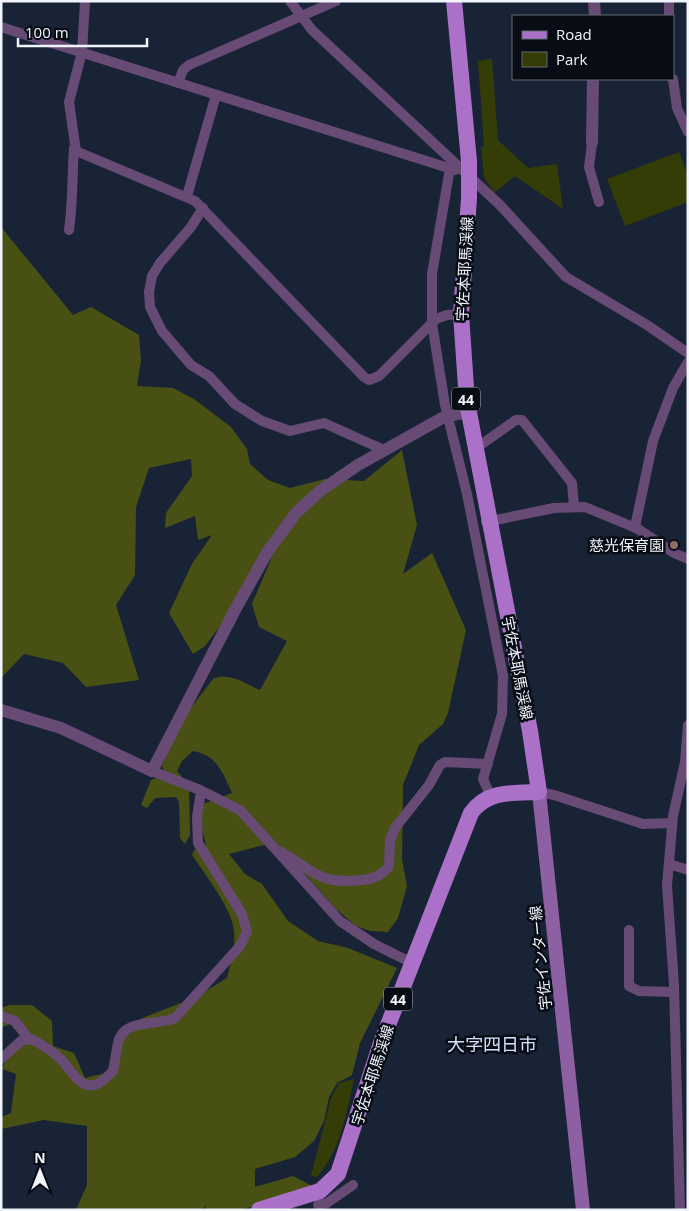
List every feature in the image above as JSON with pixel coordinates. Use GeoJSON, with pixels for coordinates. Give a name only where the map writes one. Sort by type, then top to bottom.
{"type":"FeatureCollection","features":[{"type":"Feature","properties":{"kind":"main road","name":"宇佐本耶馬渓線"},"geometry":{"type":"LineString","coordinates":[[454,1],[469,177],[461,314],[468,412],[475,449],[481,523],[530,731],[538,792]]}},
{"type":"Feature","properties":{"kind":"main road"},"geometry":{"type":"LineString","coordinates":[[491,797],[538,792]]}},
{"type":"Feature","properties":{"kind":"main road","name":"宇佐インター線"},"geometry":{"type":"LineString","coordinates":[[538,792],[584,1210]]}},
{"type":"Feature","properties":{"kind":"main road","name":"宇佐本耶馬渓線"},"geometry":{"type":"LineString","coordinates":[[259,1210],[318,1202],[341,1168],[381,1043],[472,813],[481,802],[491,797]]}},
{"type":"Feature","properties":{"kind":"street"},"geometry":{"type":"LineString","coordinates":[[69,230],[73,198],[74,148],[70,98],[82,52],[85,1]]}},
{"type":"Feature","properties":{"kind":"street"},"geometry":{"type":"LineString","coordinates":[[290,1],[315,33],[500,205],[566,277],[647,324],[688,353]]}},
{"type":"Feature","properties":{"kind":"street"},"geometry":{"type":"LineString","coordinates":[[178,83],[183,70],[189,65],[336,1]]}},
{"type":"Feature","properties":{"kind":"street"},"geometry":{"type":"LineString","coordinates":[[594,1],[595,15]]}},
{"type":"Feature","properties":{"kind":"street"},"geometry":{"type":"LineString","coordinates":[[669,1],[669,15]]}},
{"type":"Feature","properties":{"kind":"street"},"geometry":{"type":"LineString","coordinates":[[1,27],[450,168],[469,177]]}},
{"type":"Feature","properties":{"kind":"street"},"geometry":{"type":"LineString","coordinates":[[593,80],[592,143],[589,167],[599,202]]}},
{"type":"Feature","properties":{"kind":"street"},"geometry":{"type":"LineString","coordinates":[[673,80],[677,108],[688,132]]}},
{"type":"Feature","properties":{"kind":"street"},"geometry":{"type":"LineString","coordinates":[[187,196],[216,95]]}},
{"type":"Feature","properties":{"kind":"street"},"geometry":{"type":"LineString","coordinates":[[74,148],[79,153],[187,196],[203,208],[364,377],[374,379],[379,376],[432,323],[446,315],[461,314]]}},
{"type":"Feature","properties":{"kind":"street","name":"44"},"geometry":{"type":"LineString","coordinates":[[450,168],[432,274],[432,323],[448,415],[481,523],[504,688],[500,720],[483,778],[491,797]]}},
{"type":"Feature","properties":{"kind":"street"},"geometry":{"type":"LineString","coordinates":[[203,208],[192,227],[158,266],[152,276],[149,292],[150,307],[162,331],[192,365],[209,376],[235,404],[262,421],[290,431],[324,423],[384,450]]}},
{"type":"Feature","properties":{"kind":"street"},"geometry":{"type":"LineString","coordinates":[[635,528],[653,441],[673,388],[688,362]]}},
{"type":"Feature","properties":{"kind":"street"},"geometry":{"type":"LineString","coordinates":[[152,771],[235,610],[278,536],[296,513],[320,491],[344,473],[448,415],[468,412]]}},
{"type":"Feature","properties":{"kind":"street"},"geometry":{"type":"LineString","coordinates":[[475,449],[516,420],[522,420],[572,483],[574,506]]}},
{"type":"Feature","properties":{"kind":"street"},"geometry":{"type":"LineString","coordinates":[[481,523],[544,509],[574,506],[596,510],[635,528],[674,553],[688,559]]}},
{"type":"Feature","properties":{"kind":"street"},"geometry":{"type":"LineString","coordinates":[[1,710],[56,725],[240,810],[340,921],[374,944],[412,963]]}},
{"type":"Feature","properties":{"kind":"street"},"geometry":{"type":"LineString","coordinates":[[680,1210],[673,944],[667,898],[672,823],[685,762],[688,725]]}},
{"type":"Feature","properties":{"kind":"street"},"geometry":{"type":"LineString","coordinates":[[274,848],[320,877],[341,882],[375,877],[389,866],[390,840],[394,828],[429,785],[440,765],[446,762],[488,764]]}},
{"type":"Feature","properties":{"kind":"street"},"geometry":{"type":"LineString","coordinates":[[1,1016],[15,1021],[28,1038],[36,1041],[64,1063],[79,1082],[87,1086],[96,1085],[113,1071],[118,1043],[122,1033],[128,1028],[166,1022],[175,1018],[240,946],[247,932],[242,914],[198,843],[197,817],[201,791]]}},
{"type":"Feature","properties":{"kind":"street"},"geometry":{"type":"LineString","coordinates":[[538,792],[554,795],[642,824],[672,823]]}},
{"type":"Feature","properties":{"kind":"street"},"geometry":{"type":"LineString","coordinates":[[669,864],[688,870]]}},
{"type":"Feature","properties":{"kind":"street"},"geometry":{"type":"LineString","coordinates":[[629,930],[629,986],[639,991],[674,992]]}},
{"type":"Feature","properties":{"kind":"street"},"geometry":{"type":"LineString","coordinates":[[1,1059],[21,1041],[28,1038]]}},
{"type":"Feature","properties":{"kind":"street"},"geometry":{"type":"LineString","coordinates":[[318,1202],[327,1203],[353,1185]]}},
{"type":"Feature","properties":{"kind":"green space"},"geometry":{"type":"Polygon","coordinates":[[[492,59],[498,140],[528,168],[557,164],[563,209],[515,176],[494,193],[484,177],[481,147],[484,146],[478,61],[492,59]]]}},
{"type":"Feature","properties":{"kind":"green space"},"geometry":{"type":"Polygon","coordinates":[[[679,152],[688,175],[688,202],[625,226],[607,179],[679,152]]]}},
{"type":"Feature","properties":{"kind":"green space"},"geometry":{"type":"Polygon","coordinates":[[[1,227],[73,315],[91,307],[139,335],[141,361],[137,386],[173,388],[194,399],[231,427],[247,449],[250,464],[268,480],[290,488],[325,479],[364,481],[402,450],[417,525],[403,574],[432,553],[466,630],[448,713],[443,724],[419,745],[403,785],[402,859],[407,886],[398,918],[388,932],[370,931],[356,926],[336,909],[276,842],[229,854],[245,874],[262,884],[288,921],[318,941],[348,948],[397,968],[360,1043],[352,1075],[337,1083],[329,1097],[324,1121],[314,1141],[295,1157],[255,1169],[255,1187],[293,1176],[314,1187],[241,1210],[205,1210],[206,1205],[202,1210],[76,1210],[87,1185],[87,1126],[44,1120],[1,1129],[1,1117],[11,1113],[16,1074],[2,1069],[8,1054],[25,1041],[10,1024],[1,1028],[1,1008],[9,1005],[32,1005],[52,1021],[53,1046],[74,1053],[85,1078],[106,1073],[121,1040],[140,1019],[196,997],[227,978],[234,945],[233,925],[221,898],[192,855],[194,850],[206,845],[200,820],[203,804],[232,793],[214,761],[208,756],[193,751],[182,761],[177,771],[189,785],[190,835],[185,844],[180,838],[179,802],[176,797],[155,798],[147,808],[141,805],[151,780],[165,774],[162,766],[177,726],[213,679],[219,677],[231,678],[260,690],[287,641],[259,627],[252,604],[272,557],[205,646],[193,654],[169,613],[192,564],[212,535],[198,540],[195,516],[165,528],[166,513],[192,476],[191,459],[149,468],[136,507],[135,575],[116,605],[139,680],[86,687],[63,663],[24,654],[1,678],[1,227]]]}},
{"type":"Feature","properties":{"kind":"green space"},"geometry":{"type":"Polygon","coordinates":[[[354,1079],[342,1131],[332,1155],[317,1177],[311,1176],[331,1098],[339,1083],[354,1079]]]}},
{"type":"Feature","properties":{"kind":"place","name":"慈光保育園"},"geometry":{"type":"Point","coordinates":[674,545]}},
{"type":"Feature","properties":{"kind":"district","name":"大字四日市"},"geometry":{"type":"Point","coordinates":[492,1044]}}]}
